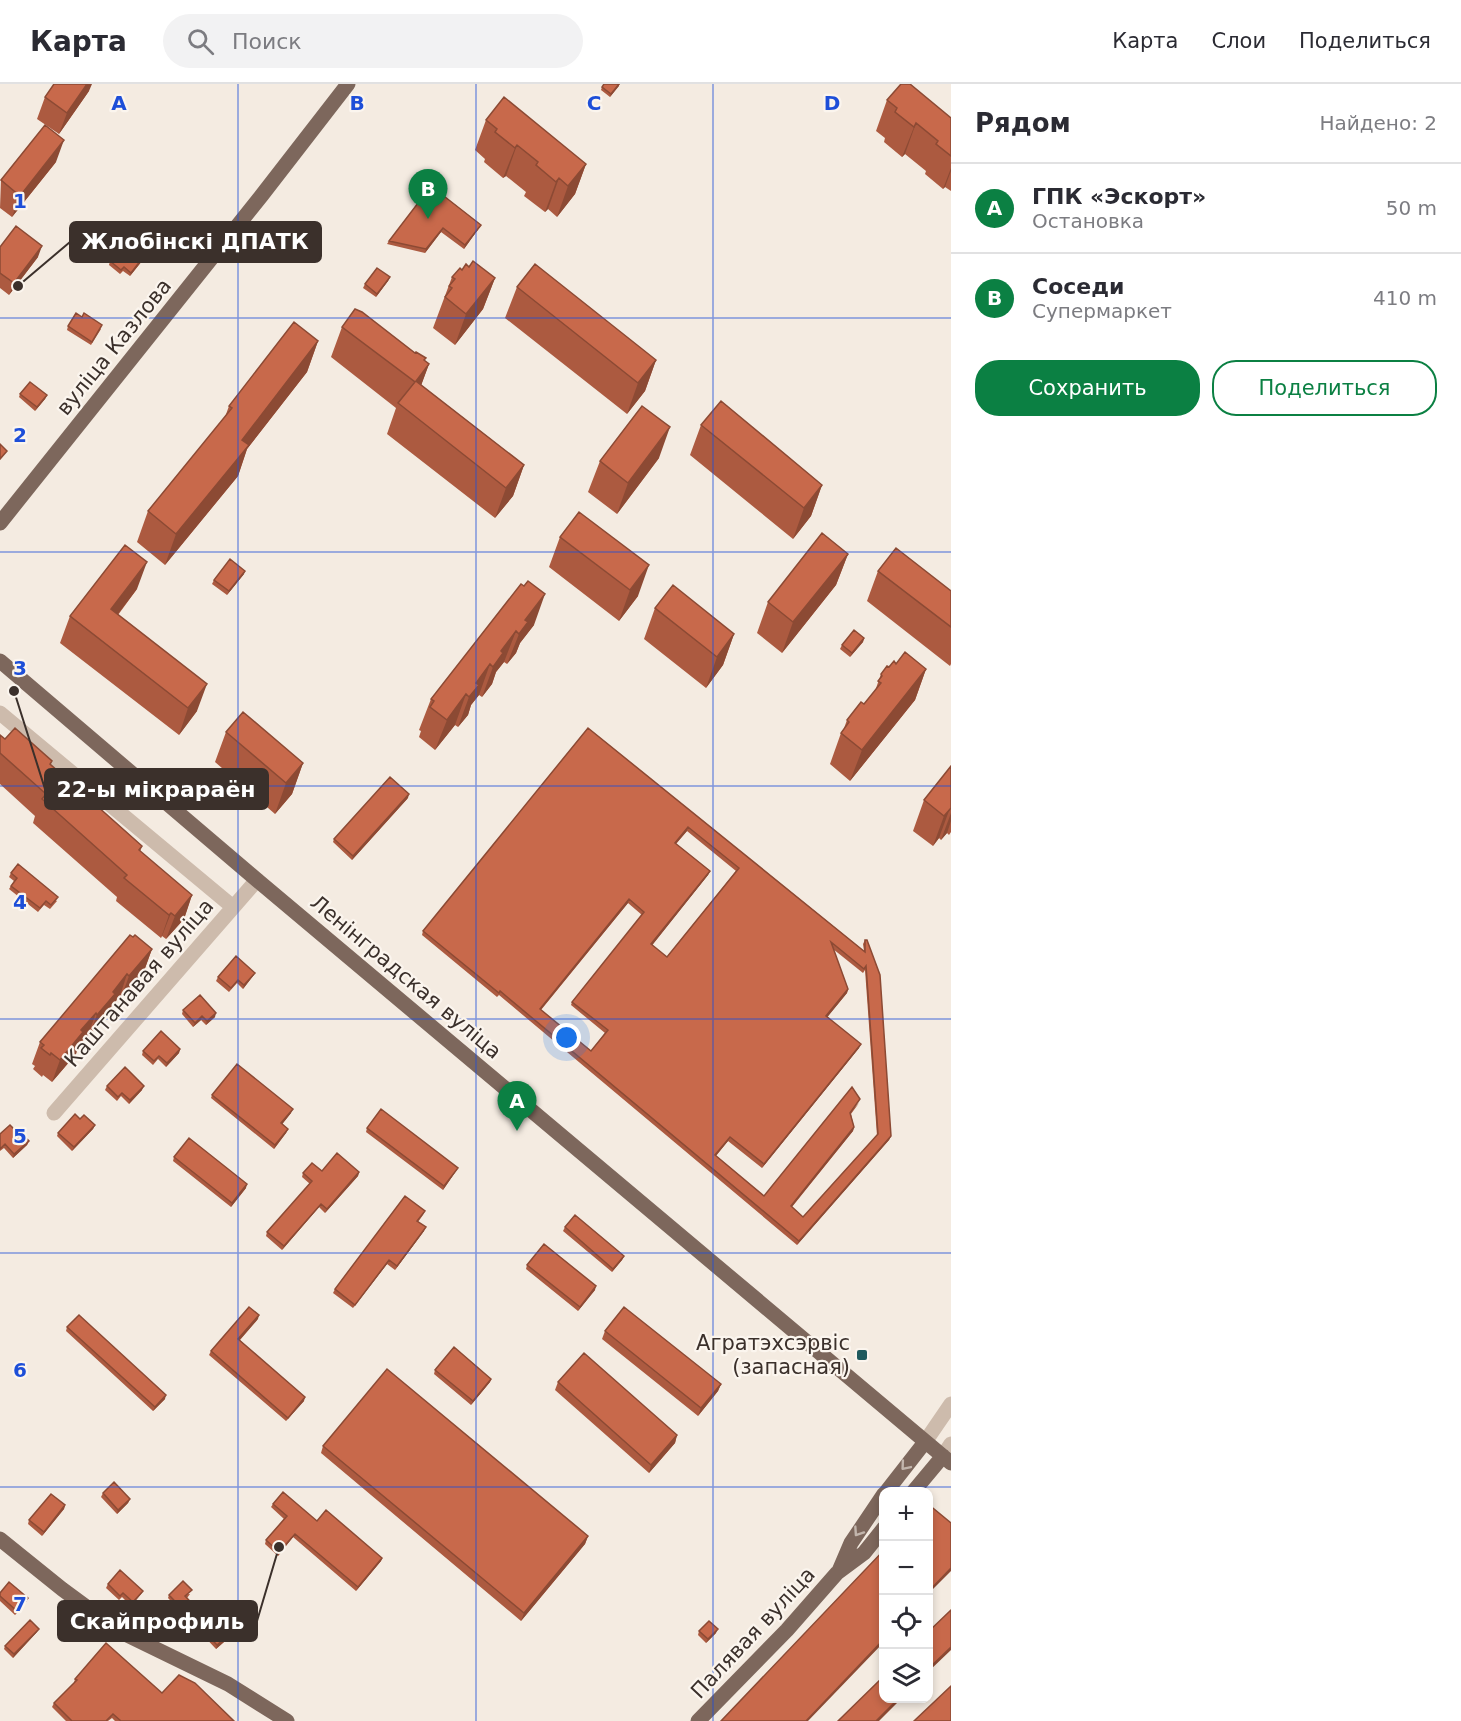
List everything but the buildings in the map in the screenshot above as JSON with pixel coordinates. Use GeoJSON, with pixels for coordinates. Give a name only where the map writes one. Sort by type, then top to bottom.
{"type":"FeatureCollection","features":[{"type":"Feature","properties":{"kind":"main road","name":"вуліца Казлова"},"geometry":{"type":"LineString","coordinates":[[0,523],[348,84]]}},
{"type":"Feature","properties":{"kind":"main road","name":"Ленінградская вуліца"},"geometry":{"type":"LineString","coordinates":[[0,661],[925,1442],[948,1454]]}},
{"type":"Feature","properties":{"kind":"main road","name":"Палявая вуліца"},"geometry":{"type":"LineString","coordinates":[[890,1487],[925,1442]]}},
{"type":"Feature","properties":{"kind":"main road"},"geometry":{"type":"LineString","coordinates":[[917,1487],[948,1454]]}},
{"type":"Feature","properties":{"kind":"main road","name":"Палявая вуліца"},"geometry":{"type":"LineString","coordinates":[[837,1573],[850,1543],[879,1502]]}},
{"type":"Feature","properties":{"kind":"main road","name":"Палявая вуліца"},"geometry":{"type":"LineString","coordinates":[[698,1721],[787,1630],[837,1573],[864,1553],[879,1534]]}},
{"type":"Feature","properties":{"kind":"main road"},"geometry":{"type":"LineString","coordinates":[[0,1539],[119,1631],[228,1684],[287,1721]]}},
{"type":"Feature","properties":{"kind":"street"},"geometry":{"type":"LineString","coordinates":[[0,713],[233,907]]}},
{"type":"Feature","properties":{"kind":"street","name":"Каштанавая вуліца"},"geometry":{"type":"LineString","coordinates":[[54,1113],[257,880]]}},
{"type":"Feature","properties":{"kind":"street"},"geometry":{"type":"LineString","coordinates":[[925,1442],[951,1404]]}},
{"type":"Feature","properties":{"kind":"place","name":"Соседи"},"geometry":{"type":"Point","coordinates":[428,219]}},
{"type":"Feature","properties":{"kind":"place","name":"Жлобінскі ДПАТК"},"geometry":{"type":"Point","coordinates":[18,286]}},
{"type":"Feature","properties":{"kind":"place","name":"22-ы мікрараён"},"geometry":{"type":"Point","coordinates":[14,691]}},
{"type":"Feature","properties":{"kind":"place","name":"ГПК «Эскорт»"},"geometry":{"type":"Point","coordinates":[517,1131]}},
{"type":"Feature","properties":{"kind":"place","name":"Агратэхсэрвіс (запасная)"},"geometry":{"type":"Point","coordinates":[862,1355]}},
{"type":"Feature","properties":{"kind":"place","name":"Скайпрофиль"},"geometry":{"type":"Point","coordinates":[279,1547]}}]}
